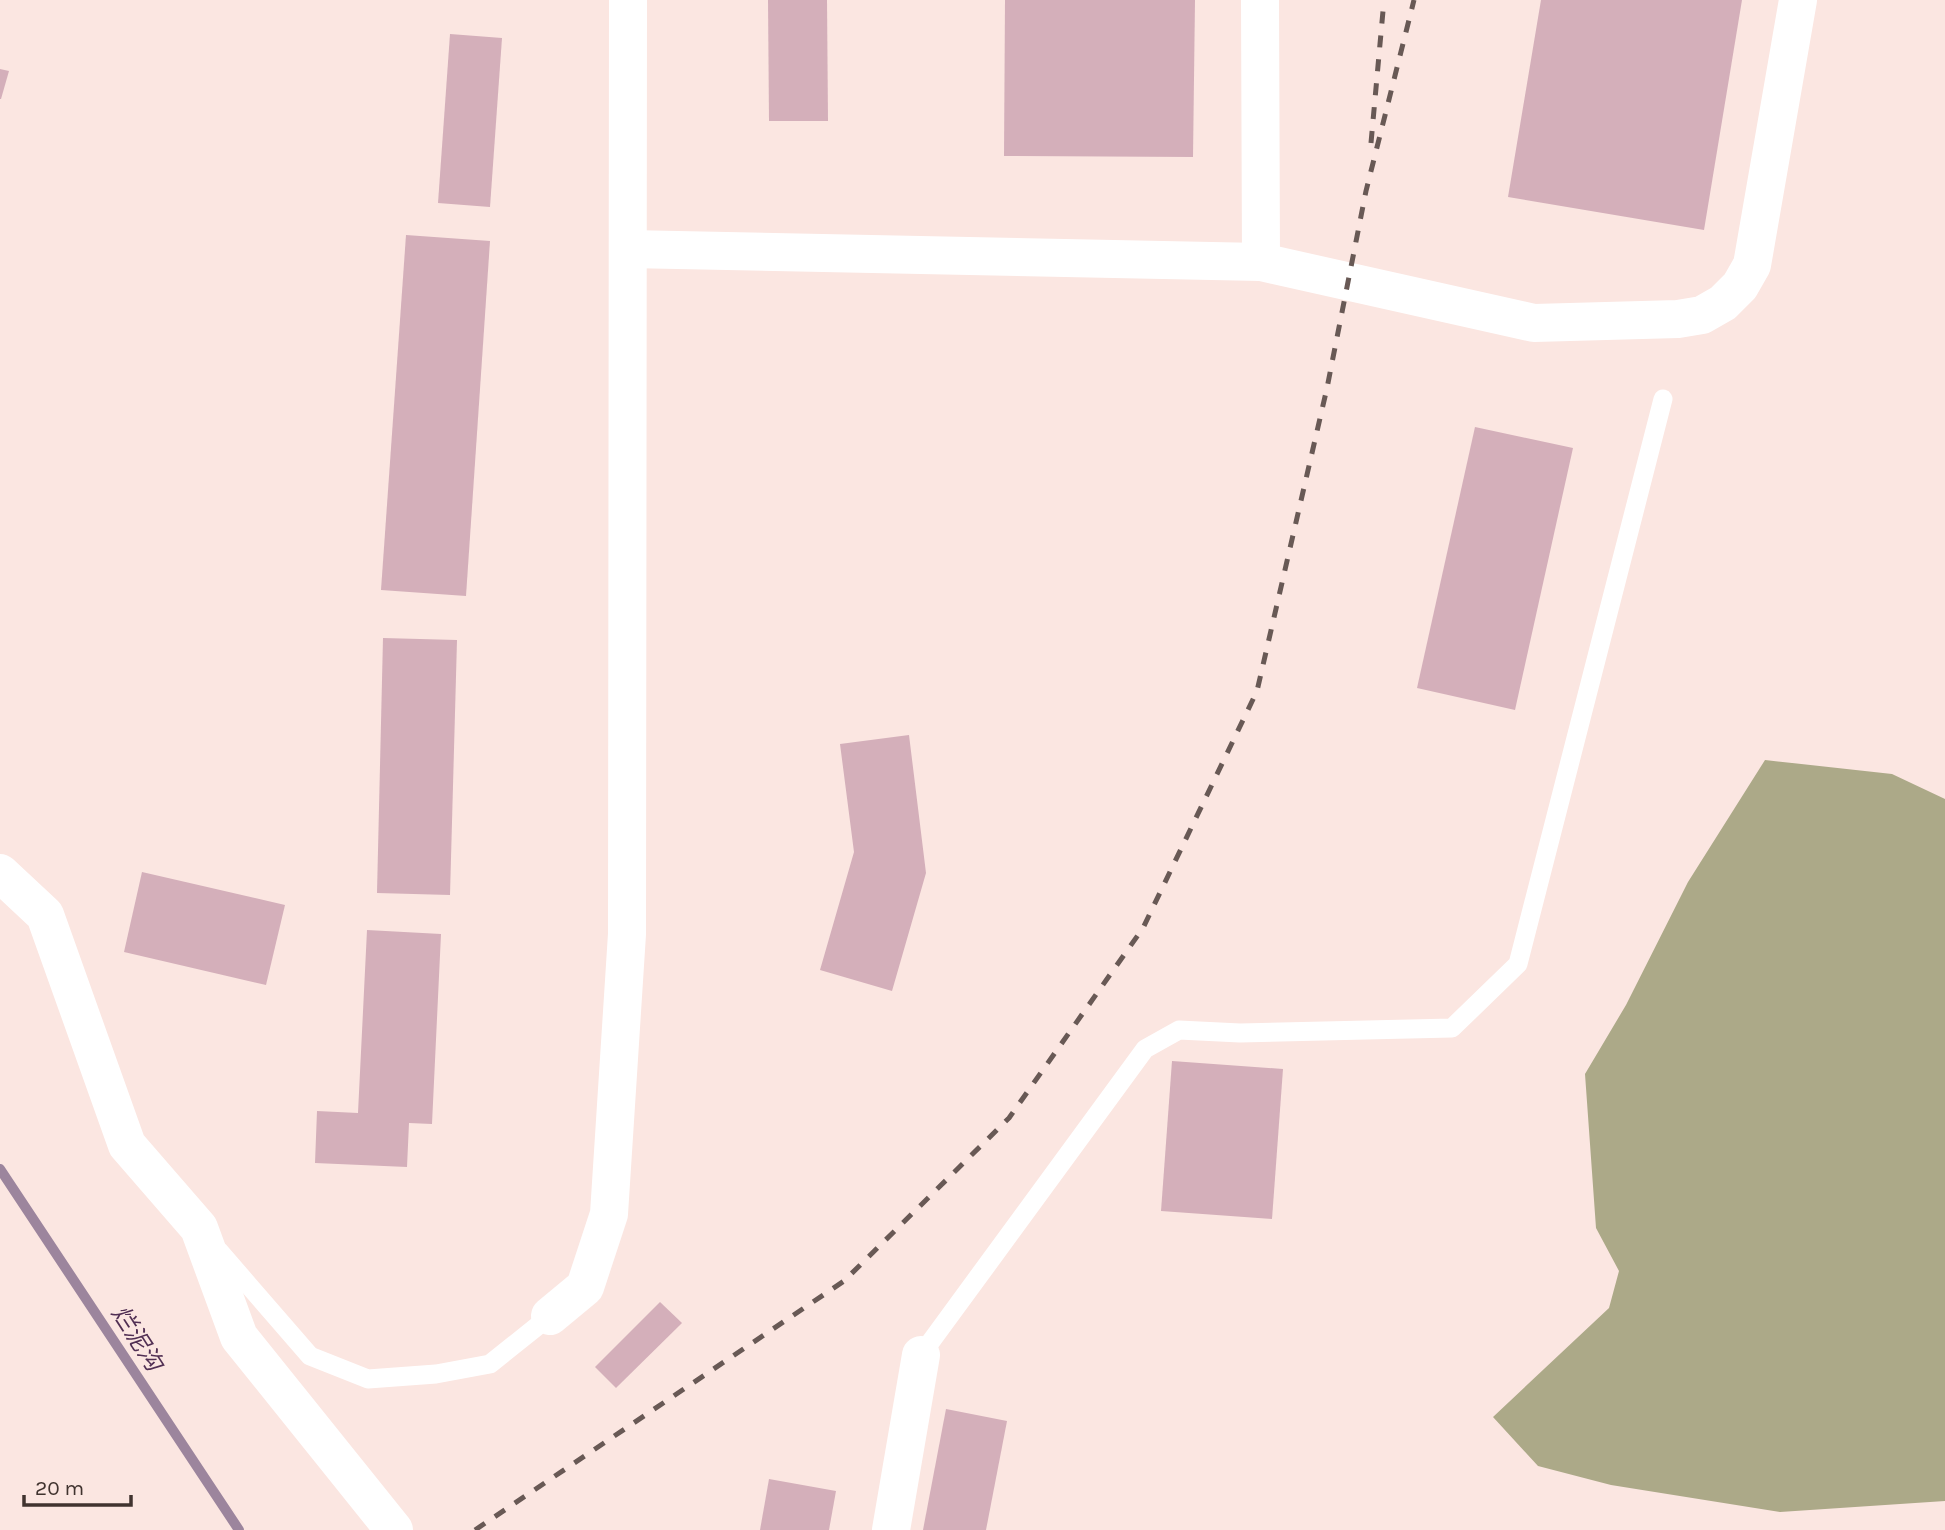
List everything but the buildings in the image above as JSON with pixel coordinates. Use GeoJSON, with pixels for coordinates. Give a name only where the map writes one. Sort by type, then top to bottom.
{"type":"FeatureCollection","features":[{"type":"Feature","properties":{"kind":"street"},"geometry":{"type":"LineString","coordinates":[[550,1316],[585,1287],[610,1214],[627,934],[628,0]]}},
{"type":"Feature","properties":{"kind":"street"},"geometry":{"type":"LineString","coordinates":[[1260,0],[1261,262]]}},
{"type":"Feature","properties":{"kind":"street"},"geometry":{"type":"LineString","coordinates":[[628,249],[1261,262],[1534,323],[1678,319],[1702,315],[1723,303],[1740,286],[1752,265],[1798,0]]}},
{"type":"Feature","properties":{"kind":"street"},"geometry":{"type":"LineString","coordinates":[[0,873],[44,915],[127,1145],[200,1228],[239,1337],[394,1530]]}},
{"type":"Feature","properties":{"kind":"street"},"geometry":{"type":"LineString","coordinates":[[891,1530],[921,1355]]}},
{"type":"Feature","properties":{"kind":"lane"},"geometry":{"type":"LineString","coordinates":[[921,1355],[1145,1049],[1179,1030],[1240,1033],[1452,1028],[1518,964],[1663,399]]}},
{"type":"Feature","properties":{"kind":"lane"},"geometry":{"type":"LineString","coordinates":[[200,1228],[310,1356],[368,1379],[436,1374],[490,1364],[550,1316]]}},
{"type":"Feature","properties":{"kind":"shaded area"},"geometry":{"type":"Polygon","coordinates":[[[1765,760],[1892,774],[1945,799],[1945,1501],[1780,1512],[1611,1485],[1538,1466],[1493,1417],[1609,1308],[1619,1271],[1596,1228],[1585,1074],[1626,1005],[1688,882],[1765,760]]]}},
{"type":"Feature","properties":{"kind":"waterway","name":"烂泥沟"},"geometry":{"type":"LineString","coordinates":[[0,1169],[239,1530]]}},
{"type":"Feature","properties":{"kind":"railway"},"geometry":{"type":"LineString","coordinates":[[1371,143],[1384,0]]}},
{"type":"Feature","properties":{"kind":"railway"},"geometry":{"type":"LineString","coordinates":[[475,1530],[844,1281],[1009,1118],[1143,928],[1257,691],[1327,388],[1366,191],[1414,0]]}}]}
